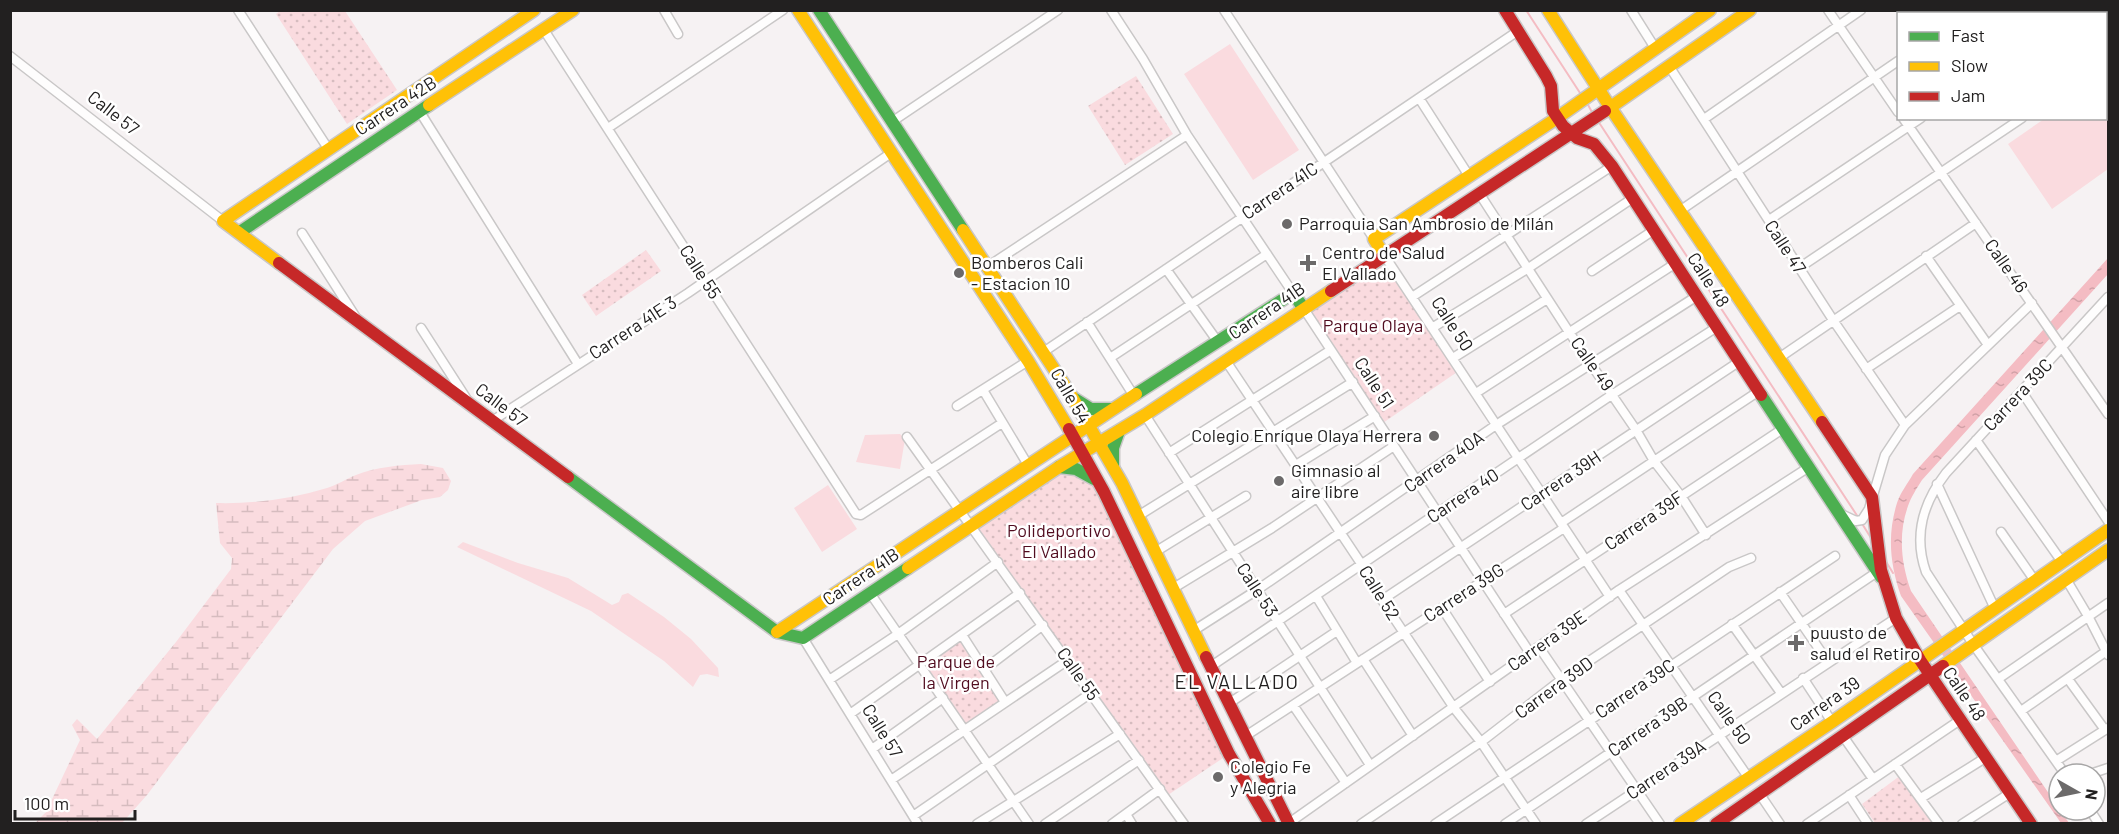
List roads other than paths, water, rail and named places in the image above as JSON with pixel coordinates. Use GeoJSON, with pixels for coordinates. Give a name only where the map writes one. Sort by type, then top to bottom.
{"type":"FeatureCollection","features":[{"type":"Feature","properties":{"kind":"street"},"geometry":{"type":"LineString","coordinates":[[238,10],[329,150]]}},
{"type":"Feature","properties":{"kind":"street","name":"Carrera 42B"},"geometry":{"type":"LineString","coordinates":[[240,232],[573,10]]}},
{"type":"Feature","properties":{"kind":"street"},"geometry":{"type":"LineString","coordinates":[[664,10],[678,34]]}},
{"type":"Feature","properties":{"kind":"street"},"geometry":{"type":"LineString","coordinates":[[608,128],[783,10]]}},
{"type":"Feature","properties":{"kind":"street","name":"Calle 54"},"geometry":{"type":"LineString","coordinates":[[798,10],[1056,406],[1101,487],[1230,754],[1270,824]]}},
{"type":"Feature","properties":{"kind":"street","name":"Calle 54"},"geometry":{"type":"LineString","coordinates":[[819,10],[1071,395],[1122,483],[1244,737],[1289,823]]}},
{"type":"Feature","properties":{"kind":"street"},"geometry":{"type":"LineString","coordinates":[[893,121],[1058,10]]}},
{"type":"Feature","properties":{"kind":"street","name":"Calle 51"},"geometry":{"type":"LineString","coordinates":[[1111,10],[1143,59],[1187,135],[1353,382],[1530,653]]}},
{"type":"Feature","properties":{"kind":"street","name":"Calle 50"},"geometry":{"type":"LineString","coordinates":[[1224,10],[1610,597]]}},
{"type":"Feature","properties":{"kind":"street","name":"Calle 48"},"geometry":{"type":"LineString","coordinates":[[1505,10],[1551,86],[1551,98],[1557,118],[1570,134],[1594,144],[1612,166],[1880,573]]}},
{"type":"Feature","properties":{"kind":"street","name":"Calle 48"},"geometry":{"type":"LineString","coordinates":[[1548,10],[1607,110],[1681,210],[1872,497],[1880,573],[1896,618],[1960,720],[2031,824]]}},
{"type":"Feature","properties":{"kind":"street"},"geometry":{"type":"LineString","coordinates":[[1631,10],[1655,48]]}},
{"type":"Feature","properties":{"kind":"street"},"geometry":{"type":"LineString","coordinates":[[1374,239],[1557,118],[1710,10]]}},
{"type":"Feature","properties":{"kind":"street","name":"Carrera 41B"},"geometry":{"type":"LineString","coordinates":[[803,638],[1059,467],[1145,415],[1384,255],[1607,110],[1750,10]]}},
{"type":"Feature","properties":{"kind":"street"},"geometry":{"type":"LineString","coordinates":[[1828,10],[1897,109]]}},
{"type":"Feature","properties":{"kind":"street"},"geometry":{"type":"LineString","coordinates":[[1704,119],[1861,10]]}},
{"type":"Feature","properties":{"kind":"street","name":"Carrera 42B"},"geometry":{"type":"LineString","coordinates":[[223,220],[533,11]]}},
{"type":"Feature","properties":{"kind":"street","name":"Calle 55"},"geometry":{"type":"LineString","coordinates":[[544,30],[856,514],[861,515],[931,471]]}},
{"type":"Feature","properties":{"kind":"street","name":"Carrera 41C"},"geometry":{"type":"LineString","coordinates":[[1042,353],[1518,31]]}},
{"type":"Feature","properties":{"kind":"street","name":"Calle 57"},"geometry":{"type":"LineString","coordinates":[[10,56],[223,220],[777,632],[803,638],[916,820]]}},
{"type":"Feature","properties":{"kind":"street"},"geometry":{"type":"LineString","coordinates":[[1681,210],[1897,62]]}},
{"type":"Feature","properties":{"kind":"street","name":"Calle 47"},"geometry":{"type":"LineString","coordinates":[[1670,66],[1736,172],[1905,425]]}},
{"type":"Feature","properties":{"kind":"street"},"geometry":{"type":"LineString","coordinates":[[1419,98],[1469,176]]}},
{"type":"Feature","properties":{"kind":"street"},"geometry":{"type":"LineString","coordinates":[[420,112],[578,364]]}},
{"type":"Feature","properties":{"kind":"street","name":"Calle 46"},"geometry":{"type":"LineString","coordinates":[[1904,120],[2109,414]]}},
{"type":"Feature","properties":{"kind":"street"},"geometry":{"type":"LineString","coordinates":[[1768,220],[1918,120]]}},
{"type":"Feature","properties":{"kind":"street"},"geometry":{"type":"LineString","coordinates":[[1799,268],[2019,120]]}},
{"type":"Feature","properties":{"kind":"street"},"geometry":{"type":"LineString","coordinates":[[987,267],[1187,135]]}},
{"type":"Feature","properties":{"kind":"street","name":"Carrera 41E 3"},"geometry":{"type":"LineString","coordinates":[[492,421],[706,280],[891,153]]}},
{"type":"Feature","properties":{"kind":"street"},"geometry":{"type":"LineString","coordinates":[[1412,297],[1612,166]]}},
{"type":"Feature","properties":{"kind":"street","name":"Calle 49"},"geometry":{"type":"LineString","coordinates":[[1479,193],[1527,269],[1613,394],[1654,461],[1681,496],[1706,535]]}},
{"type":"Feature","properties":{"kind":"street"},"geometry":{"type":"LineString","coordinates":[[1432,328],[1527,269],[1633,198]]}},
{"type":"Feature","properties":{"kind":"street"},"geometry":{"type":"LineString","coordinates":[[1779,358],[1976,223]]}},
{"type":"Feature","properties":{"kind":"street"},"geometry":{"type":"LineString","coordinates":[[1592,271],[1654,230]]}},
{"type":"Feature","properties":{"kind":"street"},"geometry":{"type":"LineString","coordinates":[[302,233],[359,322]]}},
{"type":"Feature","properties":{"kind":"street"},"geometry":{"type":"LineString","coordinates":[[1110,358],[1267,254]]}},
{"type":"Feature","properties":{"kind":"street"},"geometry":{"type":"LineString","coordinates":[[1926,256],[1988,345]]}},
{"type":"Feature","properties":{"kind":"street"},"geometry":{"type":"LineString","coordinates":[[1476,393],[1676,263]]}},
{"type":"Feature","properties":{"kind":"street"},"geometry":{"type":"LineString","coordinates":[[1166,269],[1218,342]]}},
{"type":"Feature","properties":{"kind":"street","name":"Carrera 41B"},"geometry":{"type":"LineString","coordinates":[[777,632],[1113,409],[1293,293]]}},
{"type":"Feature","properties":{"kind":"street","name":"Carrera 40A"},"geometry":{"type":"LineString","coordinates":[[1192,631],[1257,590],[1497,425],[1697,296]]}},
{"type":"Feature","properties":{"kind":"street","name":"Carrera 39C"},"geometry":{"type":"LineString","coordinates":[[1919,529],[1927,503],[1937,484],[2108,298]]}},
{"type":"Feature","properties":{"kind":"street"},"geometry":{"type":"LineString","coordinates":[[1453,358],[1547,299]]}},
{"type":"Feature","properties":{"kind":"street"},"geometry":{"type":"LineString","coordinates":[[1840,513],[1849,519],[1862,520],[1869,509],[1885,455],[1905,425],[2032,303]]}},
{"type":"Feature","properties":{"kind":"street"},"geometry":{"type":"LineString","coordinates":[[1866,369],[1959,306]]}},
{"type":"Feature","properties":{"kind":"street"},"geometry":{"type":"LineString","coordinates":[[1087,322],[1134,396]]}},
{"type":"Feature","properties":{"kind":"street","name":"Carrera 40"},"geometry":{"type":"LineString","coordinates":[[1210,667],[1613,394],[1717,327]]}},
{"type":"Feature","properties":{"kind":"street"},"geometry":{"type":"LineString","coordinates":[[421,328],[471,406]]}},
{"type":"Feature","properties":{"kind":"street"},"geometry":{"type":"LineString","coordinates":[[1169,453],[1331,350]]}},
{"type":"Feature","properties":{"kind":"street"},"geometry":{"type":"LineString","coordinates":[[957,406],[1028,360]]}},
{"type":"Feature","properties":{"kind":"street","name":"Calle 52"},"geometry":{"type":"LineString","coordinates":[[1226,361],[1340,531],[1382,600],[1454,708],[1481,742],[1536,824]]}},
{"type":"Feature","properties":{"kind":"street","name":"Carrera 39H"},"geometry":{"type":"LineString","coordinates":[[1382,600],[1740,362]]}},
{"type":"Feature","properties":{"kind":"street"},"geometry":{"type":"LineString","coordinates":[[1138,516],[1353,382]]}},
{"type":"Feature","properties":{"kind":"street"},"geometry":{"type":"LineString","coordinates":[[983,390],[1028,465]]}},
{"type":"Feature","properties":{"kind":"street","name":"Carrera 39G"},"geometry":{"type":"LineString","coordinates":[[1244,737],[1442,608],[1759,391]]}},
{"type":"Feature","properties":{"kind":"street"},"geometry":{"type":"LineString","coordinates":[[2022,392],[2109,520]]}},
{"type":"Feature","properties":{"kind":"street"},"geometry":{"type":"LineString","coordinates":[[1071,395],[1091,409],[1113,409]]}},
{"type":"Feature","properties":{"kind":"street"},"geometry":{"type":"LineString","coordinates":[[1049,452],[1059,432],[1059,415],[1056,406]]}},
{"type":"Feature","properties":{"kind":"street","name":"Calle 53"},"geometry":{"type":"LineString","coordinates":[[1145,415],[1370,765]]}},
{"type":"Feature","properties":{"kind":"street"},"geometry":{"type":"LineString","coordinates":[[1296,465],[1375,416]]}},
{"type":"Feature","properties":{"kind":"street"},"geometry":{"type":"LineString","coordinates":[[931,471],[1002,423]]}},
{"type":"Feature","properties":{"kind":"street","name":"Carrera 39F"},"geometry":{"type":"LineString","coordinates":[[1504,614],[1784,428]]}},
{"type":"Feature","properties":{"kind":"street"},"geometry":{"type":"LineString","coordinates":[[1113,468],[1113,448],[1119,431]]}},
{"type":"Feature","properties":{"kind":"street","name":"Calle 55"},"geometry":{"type":"LineString","coordinates":[[907,437],[1184,824]]}},
{"type":"Feature","properties":{"kind":"street"},"geometry":{"type":"LineString","coordinates":[[1976,440],[2062,562]]}},
{"type":"Feature","properties":{"kind":"street"},"geometry":{"type":"LineString","coordinates":[[1172,589],[1317,498],[1394,446]]}},
{"type":"Feature","properties":{"kind":"street"},"geometry":{"type":"LineString","coordinates":[[1059,467],[1084,472],[1101,487],[1110,481],[1116,480],[1122,483]]}},
{"type":"Feature","properties":{"kind":"street","name":"Carrera 39E"},"geometry":{"type":"LineString","coordinates":[[1289,823],[1619,590],[1809,467]]}},
{"type":"Feature","properties":{"kind":"street"},"geometry":{"type":"LineString","coordinates":[[1937,484],[1995,609]]}},
{"type":"Feature","properties":{"kind":"street"},"geometry":{"type":"LineString","coordinates":[[1155,552],[1246,496]]}},
{"type":"Feature","properties":{"kind":"street","name":"Calle 48"},"geometry":{"type":"LineString","coordinates":[[1919,529],[1921,559],[1926,572],[1961,633],[1998,679],[2056,761]]}},
{"type":"Feature","properties":{"kind":"street","name":"Carrera 39"},"geometry":{"type":"LineString","coordinates":[[1688,822],[1710,803],[1832,722],[2109,530]]}},
{"type":"Feature","properties":{"kind":"street"},"geometry":{"type":"LineString","coordinates":[[2001,532],[2034,581]]}},
{"type":"Feature","properties":{"kind":"street","name":"Carrera 39"},"geometry":{"type":"LineString","coordinates":[[1718,822],[1865,721],[1934,677],[1970,646],[2109,550]]}},
{"type":"Feature","properties":{"kind":"street","name":"Carrera 39C"},"geometry":{"type":"LineString","coordinates":[[1435,824],[1835,556]]}},
{"type":"Feature","properties":{"kind":"street","name":"Carrera 39D"},"geometry":{"type":"LineString","coordinates":[[1361,824],[1481,742],[1561,680],[1729,567],[1751,558]]}},
{"type":"Feature","properties":{"kind":"street"},"geometry":{"type":"LineString","coordinates":[[829,680],[998,562]]}},
{"type":"Feature","properties":{"kind":"street","name":"Carrera 39B"},"geometry":{"type":"LineString","coordinates":[[1505,824],[1800,624],[1880,573]]}},
{"type":"Feature","properties":{"kind":"street"},"geometry":{"type":"LineString","coordinates":[[2021,711],[2108,652],[2066,579]]}},
{"type":"Feature","properties":{"kind":"street","name":"Calle 50"},"geometry":{"type":"LineString","coordinates":[[1619,590],[1748,777]]}},
{"type":"Feature","properties":{"kind":"street"},"geometry":{"type":"LineString","coordinates":[[1780,592],[1828,662]]}},
{"type":"Feature","properties":{"kind":"street"},"geometry":{"type":"LineString","coordinates":[[870,593],[1029,824]]}},
{"type":"Feature","properties":{"kind":"street"},"geometry":{"type":"LineString","coordinates":[[850,714],[1020,593]]}},
{"type":"Feature","properties":{"kind":"street"},"geometry":{"type":"LineString","coordinates":[[1316,596],[1337,631],[1413,736]]}},
{"type":"Feature","properties":{"kind":"street"},"geometry":{"type":"LineString","coordinates":[[1998,679],[2109,603]]}},
{"type":"Feature","properties":{"kind":"street"},"geometry":{"type":"LineString","coordinates":[[1442,608],[1490,682]]}},
{"type":"Feature","properties":{"kind":"street","name":"Carrera 39A"},"geometry":{"type":"LineString","coordinates":[[1586,824],[1896,618]]}},
{"type":"Feature","properties":{"kind":"street"},"geometry":{"type":"LineString","coordinates":[[1732,624],[1781,693]]}},
{"type":"Feature","properties":{"kind":"street"},"geometry":{"type":"LineString","coordinates":[[986,668],[1043,625]]}},
{"type":"Feature","properties":{"kind":"street"},"geometry":{"type":"LineString","coordinates":[[1228,704],[1337,631]]}},
{"type":"Feature","properties":{"kind":"street"},"geometry":{"type":"LineString","coordinates":[[962,635],[986,668],[1005,702]]}},
{"type":"Feature","properties":{"kind":"street"},"geometry":{"type":"LineString","coordinates":[[1539,647],[1660,824]]}},
{"type":"Feature","properties":{"kind":"street"},"geometry":{"type":"LineString","coordinates":[[891,780],[1068,660]]}},
{"type":"Feature","properties":{"kind":"street"},"geometry":{"type":"LineString","coordinates":[[1803,678],[1832,722]]}},
{"type":"Feature","properties":{"kind":"street"},"geometry":{"type":"LineString","coordinates":[[2056,761],[2107,729],[2068,679]]}},
{"type":"Feature","properties":{"kind":"street"},"geometry":{"type":"LineString","coordinates":[[916,820],[1091,693]]}},
{"type":"Feature","properties":{"kind":"street"},"geometry":{"type":"LineString","coordinates":[[872,749],[943,698]]}},
{"type":"Feature","properties":{"kind":"street"},"geometry":{"type":"LineString","coordinates":[[1293,705],[1346,783]]}},
{"type":"Feature","properties":{"kind":"street"},"geometry":{"type":"LineString","coordinates":[[1807,824],[1960,720]]}},
{"type":"Feature","properties":{"kind":"street"},"geometry":{"type":"LineString","coordinates":[[977,824],[1120,734]]}},
{"type":"Feature","properties":{"kind":"street"},"geometry":{"type":"LineString","coordinates":[[1843,736],[1873,778]]}},
{"type":"Feature","properties":{"kind":"street"},"geometry":{"type":"LineString","coordinates":[[1921,798],[1985,758]]}},
{"type":"Feature","properties":{"kind":"street"},"geometry":{"type":"LineString","coordinates":[[1045,824],[1139,760]]}},
{"type":"Feature","properties":{"kind":"street"},"geometry":{"type":"LineString","coordinates":[[1895,764],[1939,824]]}},
{"type":"Feature","properties":{"kind":"street"},"geometry":{"type":"LineString","coordinates":[[1112,824],[1160,789]]}},
{"type":"Feature","properties":{"kind":"street"},"geometry":{"type":"LineString","coordinates":[[1759,793],[1780,824]]}},
{"type":"Feature","properties":{"kind":"street"},"geometry":{"type":"LineString","coordinates":[[1962,824],[2010,793]]}},
{"type":"Feature","properties":{"kind":"street"},"geometry":{"type":"LineString","coordinates":[[1849,795],[1868,824]]}},
{"type":"Feature","properties":{"kind":"street"},"geometry":{"type":"LineString","coordinates":[[1710,803],[1706,809],[1706,816],[1718,822]]}},
{"type":"Feature","properties":{"kind":"street"},"geometry":{"type":"LineString","coordinates":[[1126,814],[1132,824]]}},
{"type":"Feature","properties":{"kind":"water"},"geometry":{"type":"Polygon","coordinates":[[[2108,258],[2108,274],[1922,480],[1912,496],[1903,527],[1903,559],[1911,591],[2047,791],[2047,803],[1901,596],[1892,561],[1892,527],[1898,499],[1913,474],[2108,258]]]}},
{"type":"Feature","properties":{"kind":"waterway"},"geometry":{"type":"LineString","coordinates":[[1526,10],[1582,96]]}},
{"type":"Feature","properties":{"kind":"waterway"},"geometry":{"type":"LineString","coordinates":[[1587,103],[1593,114]]}},
{"type":"Feature","properties":{"kind":"waterway"},"geometry":{"type":"LineString","coordinates":[[1598,121],[1858,517]]}},
{"type":"Feature","properties":{"kind":"waterway"},"geometry":{"type":"LineString","coordinates":[[1861,522],[1871,538]]}},
{"type":"Feature","properties":{"kind":"waterway"},"geometry":{"type":"LineString","coordinates":[[1885,560],[1893,573]]}},
{"type":"Feature","properties":{"kind":"place","name":"Parroquia San Ambrosio de Milán"},"geometry":{"type":"Point","coordinates":[1287,224]}},
{"type":"Feature","properties":{"kind":"place","name":"Centro de Salud El Vallado"},"geometry":{"type":"Point","coordinates":[1308,263]}},
{"type":"Feature","properties":{"kind":"place","name":"Bomberos Cali - Estacion 10"},"geometry":{"type":"Point","coordinates":[959,273]}},
{"type":"Feature","properties":{"kind":"place","name":"Colegio Enríque Olaya Herrera"},"geometry":{"type":"Point","coordinates":[1434,436]}},
{"type":"Feature","properties":{"kind":"place","name":"Gimnasio al aire libre"},"geometry":{"type":"Point","coordinates":[1279,481]}},
{"type":"Feature","properties":{"kind":"place","name":"puusto de salud el Retiro"},"geometry":{"type":"Point","coordinates":[1796,643]}},
{"type":"Feature","properties":{"kind":"place","name":"Colegio Fe y Alegria"},"geometry":{"type":"Point","coordinates":[1218,777]}},
{"type":"Feature","properties":{"kind":"district","name":"EL VALLADO"},"geometry":{"type":"Point","coordinates":[1237,682]}},
{"type":"Feature","properties":{"kind":"park label","name":"Parque Olaya"},"geometry":{"type":"Point","coordinates":[1373,326]}},
{"type":"Feature","properties":{"kind":"park label","name":"Polideportivo El Vallado"},"geometry":{"type":"Point","coordinates":[1059,541]}},
{"type":"Feature","properties":{"kind":"park label","name":"Parque de la Virgen"},"geometry":{"type":"Point","coordinates":[956,672]}}]}
